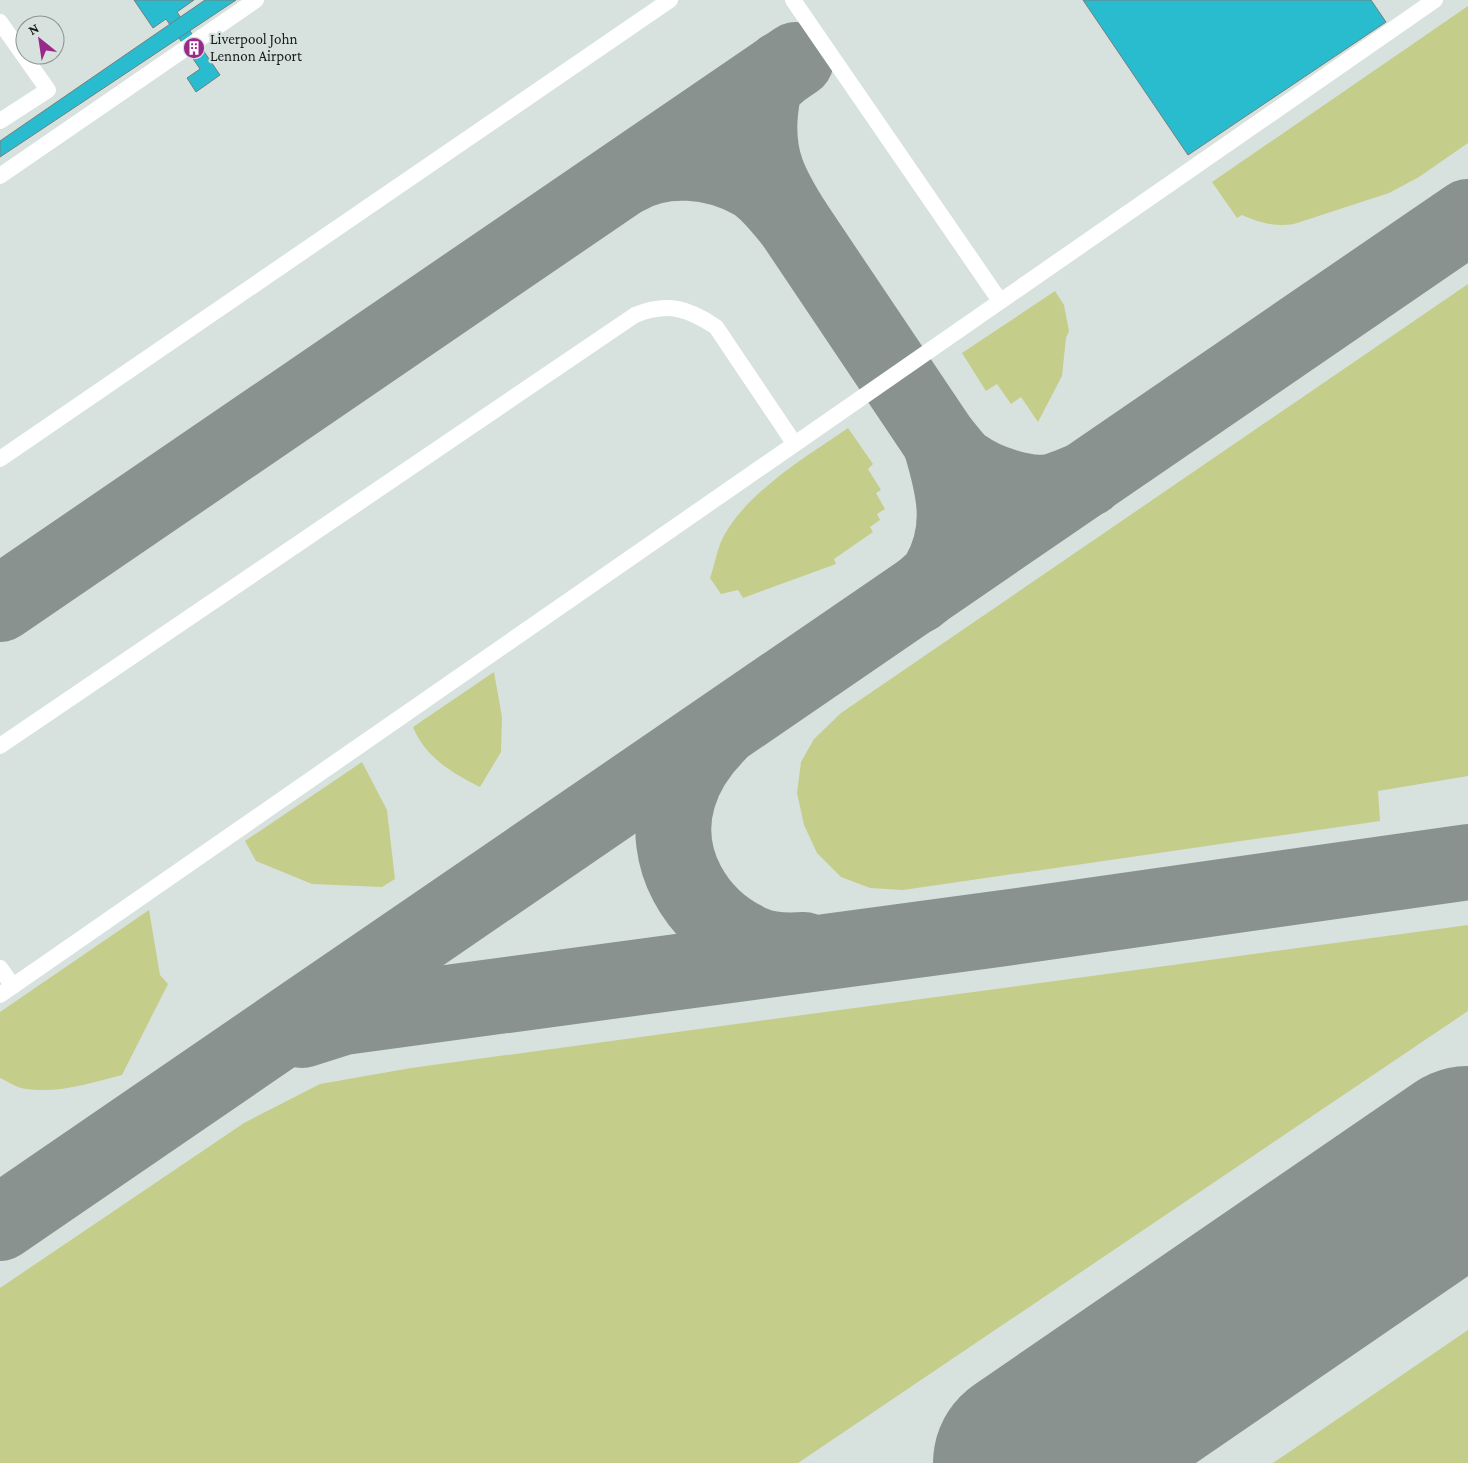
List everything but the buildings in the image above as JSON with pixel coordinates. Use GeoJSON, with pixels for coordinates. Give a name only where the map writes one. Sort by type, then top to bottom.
{"type":"FeatureCollection","features":[{"type":"Feature","properties":{"kind":"lane"},"geometry":{"type":"LineString","coordinates":[[0,176],[256,0]]}},
{"type":"Feature","properties":{"kind":"lane"},"geometry":{"type":"LineString","coordinates":[[0,459],[670,0]]}},
{"type":"Feature","properties":{"kind":"lane"},"geometry":{"type":"LineString","coordinates":[[794,0],[1000,301]]}},
{"type":"Feature","properties":{"kind":"lane"},"geometry":{"type":"LineString","coordinates":[[0,968],[6,990],[1435,0]]}},
{"type":"Feature","properties":{"kind":"lane"},"geometry":{"type":"LineString","coordinates":[[0,22],[48,90],[0,121]]}},
{"type":"Feature","properties":{"kind":"lane"},"geometry":{"type":"LineString","coordinates":[[0,746],[635,315],[651,309],[667,307],[685,310],[700,316],[716,328],[794,443]]}},
{"type":"Feature","properties":{"kind":"green space"},"geometry":{"type":"Polygon","coordinates":[[[1468,6],[1468,143],[1419,177],[1389,193],[1294,224],[1267,224],[1242,215],[1237,218],[1212,182],[1468,6]]]}},
{"type":"Feature","properties":{"kind":"green space"},"geometry":{"type":"Polygon","coordinates":[[[1468,284],[1468,776],[1378,791],[1380,821],[903,890],[870,888],[841,877],[817,853],[804,825],[797,793],[801,762],[814,739],[841,713],[1468,284]]]}},
{"type":"Feature","properties":{"kind":"green space"},"geometry":{"type":"Polygon","coordinates":[[[1055,291],[1064,305],[1069,331],[1066,338],[1062,376],[1038,422],[1021,397],[1011,404],[997,384],[986,391],[962,353],[1055,291]]]}},
{"type":"Feature","properties":{"kind":"green space"},"geometry":{"type":"Polygon","coordinates":[[[848,428],[873,464],[868,469],[881,490],[876,493],[885,509],[877,514],[880,520],[870,527],[873,532],[834,559],[836,564],[743,598],[738,590],[721,594],[710,578],[720,544],[730,526],[743,509],[776,478],[848,428]]]}},
{"type":"Feature","properties":{"kind":"green space"},"geometry":{"type":"Polygon","coordinates":[[[494,672],[502,717],[501,752],[480,787],[450,770],[432,755],[418,738],[413,727],[494,672]]]}},
{"type":"Feature","properties":{"kind":"green space"},"geometry":{"type":"Polygon","coordinates":[[[362,762],[387,810],[395,879],[382,887],[312,884],[256,861],[245,841],[362,762]]]}},
{"type":"Feature","properties":{"kind":"green space"},"geometry":{"type":"Polygon","coordinates":[[[149,910],[160,975],[168,984],[122,1075],[72,1087],[46,1090],[21,1088],[0,1078],[0,1012],[149,910]]]}},
{"type":"Feature","properties":{"kind":"green space"},"geometry":{"type":"Polygon","coordinates":[[[1468,925],[1468,1011],[798,1463],[0,1463],[0,1288],[244,1123],[320,1084],[411,1068],[1468,925]]]}},
{"type":"Feature","properties":{"kind":"green space"},"geometry":{"type":"Polygon","coordinates":[[[1468,1330],[1468,1463],[1273,1463],[1468,1330]]]}},
{"type":"Feature","properties":{"kind":"taxiway"},"geometry":{"type":"LineString","coordinates":[[0,604],[796,60]]}},
{"type":"Feature","properties":{"kind":"taxiway"},"geometry":{"type":"LineString","coordinates":[[626,177],[656,165],[673,163],[689,163],[722,168],[758,185],[793,222],[771,183],[762,157],[760,144],[760,113],[764,92],[769,82],[782,69]]}},
{"type":"Feature","properties":{"kind":"taxiway"},"geometry":{"type":"LineString","coordinates":[[0,1223],[1468,217]]}},
{"type":"Feature","properties":{"kind":"taxiway"},"geometry":{"type":"LineString","coordinates":[[793,222],[940,441]]}},
{"type":"Feature","properties":{"kind":"taxiway"},"geometry":{"type":"LineString","coordinates":[[917,596],[939,574],[952,541],[954,524],[953,491],[940,441],[958,462],[972,473],[1005,487],[1040,493],[1064,488],[1087,479]]}},
{"type":"Feature","properties":{"kind":"taxiway"},"geometry":{"type":"LineString","coordinates":[[718,733],[694,762],[678,797],[674,820],[674,842],[687,884],[699,902],[731,932],[764,948],[804,950]]}},
{"type":"Feature","properties":{"kind":"taxiway"},"geometry":{"type":"LineString","coordinates":[[302,1030],[343,1017],[997,929],[1468,862]]}},
{"type":"Feature","properties":{"kind":"runway"},"geometry":{"type":"LineString","coordinates":[[1028,1463],[1468,1161]]}},
{"type":"Feature","properties":{"kind":"place","name":"Liverpool John Lennon Airport"},"geometry":{"type":"Point","coordinates":[194,48]}}]}
